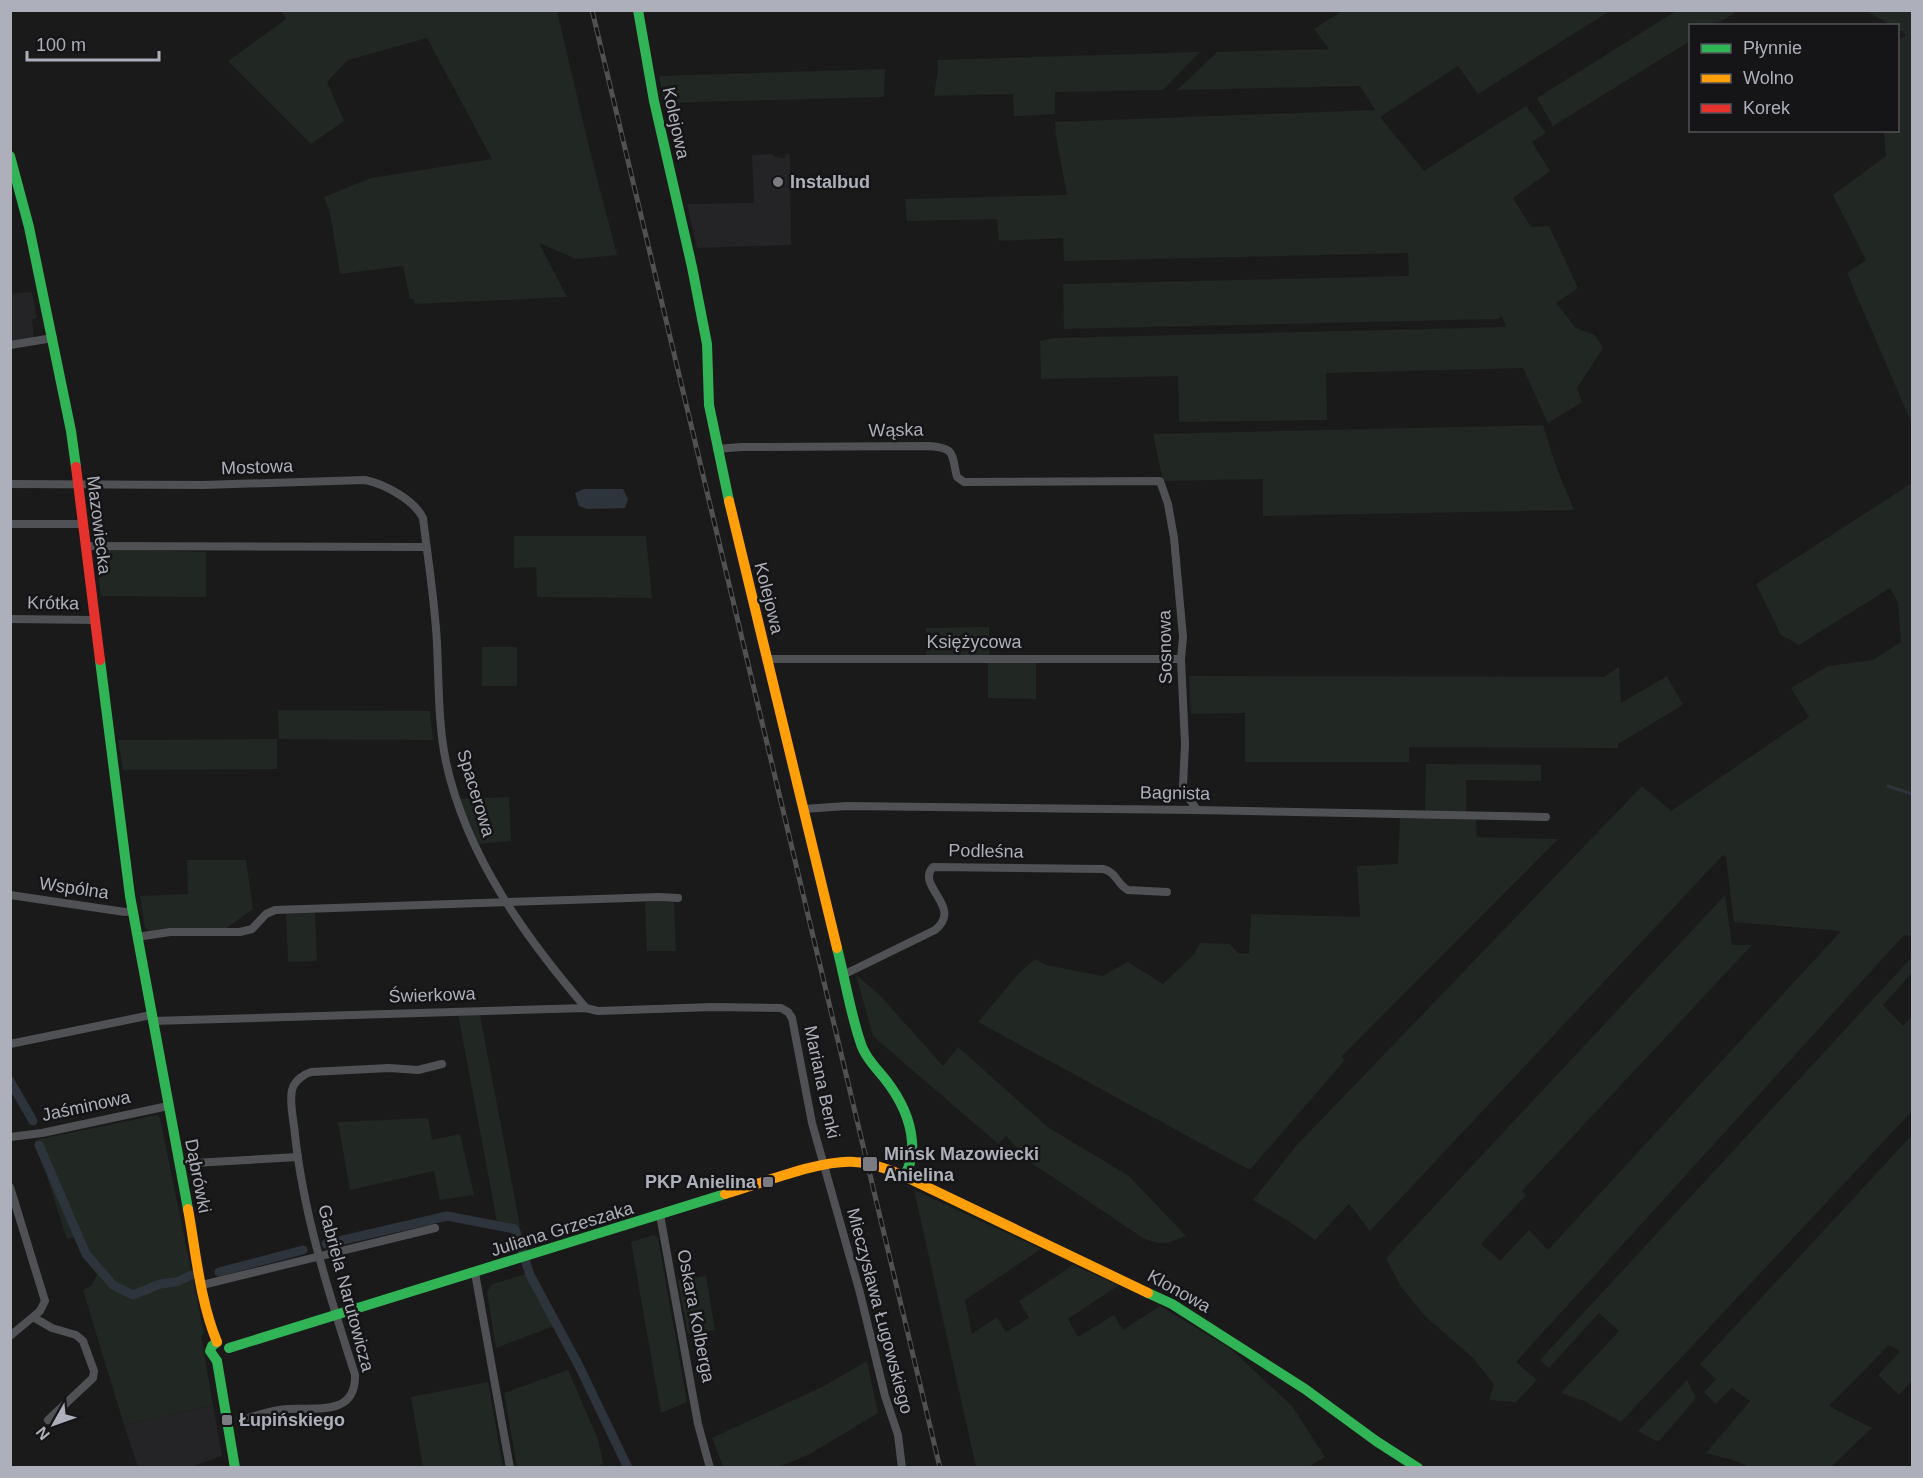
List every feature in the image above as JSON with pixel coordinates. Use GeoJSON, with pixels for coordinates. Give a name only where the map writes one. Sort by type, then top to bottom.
{"type":"FeatureCollection","features":[{"type":"Feature","properties":{"kind":"street","name":"Kolejowa"},"geometry":{"type":"LineString","coordinates":[[638,10],[654,100],[707,344],[709,405],[717,449],[843,975],[865,1053],[894,1090],[906,1112],[912,1150],[910,1167],[904,1176]]}},
{"type":"Feature","properties":{"kind":"street","name":"Mazowiecka"},"geometry":{"type":"LineString","coordinates":[[10,156],[29,227],[70,431],[132,907]]}},
{"type":"Feature","properties":{"kind":"street"},"geometry":{"type":"LineString","coordinates":[[10,345],[53,338]]}},
{"type":"Feature","properties":{"kind":"street","name":"Wąska"},"geometry":{"type":"LineString","coordinates":[[717,449],[929,446],[941,447],[951,452],[957,477],[964,482],[1160,482]]}},
{"type":"Feature","properties":{"kind":"street","name":"Mostowa"},"geometry":{"type":"LineString","coordinates":[[10,484],[203,485],[366,480],[411,502],[423,518]]}},
{"type":"Feature","properties":{"kind":"street","name":"Sosnowa"},"geometry":{"type":"LineString","coordinates":[[1160,482],[1170,515],[1175,548],[1183,637],[1181,658],[1185,744],[1183,786],[1197,810]]}},
{"type":"Feature","properties":{"kind":"street","name":"Spacerowa"},"geometry":{"type":"LineString","coordinates":[[423,518],[437,642],[438,698],[446,761],[463,818],[471,839],[507,902],[586,1008]]}},
{"type":"Feature","properties":{"kind":"street"},"geometry":{"type":"LineString","coordinates":[[10,524],[82,524]]}},
{"type":"Feature","properties":{"kind":"street"},"geometry":{"type":"LineString","coordinates":[[86,546],[426,546]]}},
{"type":"Feature","properties":{"kind":"street","name":"Krótka"},"geometry":{"type":"LineString","coordinates":[[10,619],[95,620]]}},
{"type":"Feature","properties":{"kind":"street","name":"Księżycowa"},"geometry":{"type":"LineString","coordinates":[[767,659],[1181,658]]}},
{"type":"Feature","properties":{"kind":"street","name":"Bagnista"},"geometry":{"type":"LineString","coordinates":[[803,809],[846,806],[1546,817]]}},
{"type":"Feature","properties":{"kind":"street","name":"Podleśna"},"geometry":{"type":"LineString","coordinates":[[843,975],[935,930],[943,923],[945,911],[929,879],[930,870],[933,867],[1104,869],[1114,874],[1123,888],[1128,890],[1167,892]]}},
{"type":"Feature","properties":{"kind":"street","name":"Wspólna"},"geometry":{"type":"LineString","coordinates":[[10,895],[125,912],[132,907]]}},
{"type":"Feature","properties":{"kind":"street"},"geometry":{"type":"LineString","coordinates":[[137,937],[170,932],[240,932],[252,929],[266,914],[275,910],[678,898]]}},
{"type":"Feature","properties":{"kind":"street","name":"Dąbrówki"},"geometry":{"type":"LineString","coordinates":[[132,907],[202,1285],[217,1342]]}},
{"type":"Feature","properties":{"kind":"street","name":"Świerkowa"},"geometry":{"type":"LineString","coordinates":[[151,1018],[713,1007]]}},
{"type":"Feature","properties":{"kind":"street","name":"Mariana Benki"},"geometry":{"type":"LineString","coordinates":[[713,1007],[780,1008],[790,1014],[812,1123],[824,1164]]}},
{"type":"Feature","properties":{"kind":"street"},"geometry":{"type":"LineString","coordinates":[[10,1044],[151,1018]]}},
{"type":"Feature","properties":{"kind":"street","name":"Gabriela Narutowicza"},"geometry":{"type":"LineString","coordinates":[[241,1420],[285,1409],[328,1409],[347,1399],[354,1388],[355,1375],[317,1256],[298,1157],[292,1090],[306,1074],[324,1070],[418,1070],[442,1064]]}},
{"type":"Feature","properties":{"kind":"street","name":"Jaśminowa"},"geometry":{"type":"LineString","coordinates":[[10,1137],[168,1106]]}},
{"type":"Feature","properties":{"kind":"street"},"geometry":{"type":"LineString","coordinates":[[194,1164],[298,1157]]}},
{"type":"Feature","properties":{"kind":"street","name":"Juliana Grzeszaka"},"geometry":{"type":"LineString","coordinates":[[229,1348],[824,1164],[846,1160],[869,1162],[904,1176]]}},
{"type":"Feature","properties":{"kind":"street","name":"Mieczysława Ługowskiego"},"geometry":{"type":"LineString","coordinates":[[824,1164],[860,1293],[885,1395],[898,1435],[903,1467]]}},
{"type":"Feature","properties":{"kind":"street","name":"Klonowa"},"geometry":{"type":"LineString","coordinates":[[904,1176],[1172,1304],[1305,1389],[1376,1442],[1418,1467]]}},
{"type":"Feature","properties":{"kind":"street"},"geometry":{"type":"LineString","coordinates":[[10,1187],[45,1301],[40,1311],[10,1336]]}},
{"type":"Feature","properties":{"kind":"street","name":"Oskara Kolberga"},"geometry":{"type":"LineString","coordinates":[[660,1215],[698,1424],[710,1467]]}},
{"type":"Feature","properties":{"kind":"street"},"geometry":{"type":"LineString","coordinates":[[202,1285],[435,1228]]}},
{"type":"Feature","properties":{"kind":"street"},"geometry":{"type":"LineString","coordinates":[[475,1273],[510,1467]]}},
{"type":"Feature","properties":{"kind":"street"},"geometry":{"type":"LineString","coordinates":[[33,1317],[52,1328],[80,1338],[94,1371],[93,1378],[48,1419]]}},
{"type":"Feature","properties":{"kind":"street"},"geometry":{"type":"LineString","coordinates":[[218,1361],[226,1358],[229,1348],[225,1343],[217,1342],[210,1351],[211,1356],[218,1361],[235,1467]]}},
{"type":"Feature","properties":{"kind":"shaded area"},"geometry":{"type":"Polygon","coordinates":[[[1733,10],[1735,13],[1717,24],[1689,24],[1689,42],[1553,126],[1537,98],[1676,11],[1733,10]]]}},
{"type":"Feature","properties":{"kind":"shaded area"},"geometry":{"type":"Polygon","coordinates":[[[281,11],[557,11],[617,255],[576,259],[539,243],[567,297],[415,304],[413,299],[410,299],[403,266],[340,274],[330,213],[324,197],[371,178],[492,159],[427,38],[348,60],[327,82],[344,121],[311,144],[228,61],[286,19],[281,11]]]}},
{"type":"Feature","properties":{"kind":"shaded area"},"geometry":{"type":"Polygon","coordinates":[[[1342,11],[1610,11],[1478,94],[1458,66],[1380,117],[1424,171],[1526,106],[1546,133],[1532,142],[1550,171],[1513,198],[1531,227],[1549,226],[1578,288],[1556,303],[1576,328],[1595,335],[1603,348],[1577,388],[1582,402],[1548,423],[1523,368],[1326,373],[1327,420],[1179,422],[1178,376],[1041,379],[1040,341],[1055,338],[1506,327],[1502,316],[1498,319],[1064,329],[1063,284],[1409,276],[1408,253],[1064,261],[1063,238],[999,241],[997,219],[907,221],[905,199],[1067,195],[1055,122],[1375,110],[1360,86],[1177,90],[1217,52],[1329,49],[1314,29],[1342,11]]]}},
{"type":"Feature","properties":{"kind":"shaded area"},"geometry":{"type":"Polygon","coordinates":[[[1866,11],[1912,11],[1912,424],[1847,273],[1866,260],[1833,195],[1886,156],[1884,132],[1899,132],[1899,40],[1906,35],[1899,30],[1899,24],[1889,24],[1866,11]]]}},
{"type":"Feature","properties":{"kind":"shaded area"},"geometry":{"type":"Polygon","coordinates":[[[1200,52],[1163,90],[1055,92],[1055,114],[1014,116],[1013,94],[934,96],[937,60],[1200,52]]]}},
{"type":"Feature","properties":{"kind":"shaded area"},"geometry":{"type":"Polygon","coordinates":[[[885,69],[884,97],[664,103],[659,76],[885,69]]]}},
{"type":"Feature","properties":{"kind":"shaded area"},"geometry":{"type":"Polygon","coordinates":[[[773,154],[775,157],[784,158],[786,154],[790,154],[791,245],[697,248],[687,204],[754,203],[752,155],[773,154]]]}},
{"type":"Feature","properties":{"kind":"shaded area"},"geometry":{"type":"Polygon","coordinates":[[[32,293],[37,318],[32,319],[34,338],[11,341],[10,294],[32,293]]]}},
{"type":"Feature","properties":{"kind":"shaded area"},"geometry":{"type":"Polygon","coordinates":[[[1543,425],[1557,469],[1574,510],[1263,516],[1263,479],[1163,481],[1153,434],[1543,425]]]}},
{"type":"Feature","properties":{"kind":"shaded area"},"geometry":{"type":"Polygon","coordinates":[[[1912,483],[1912,936],[1904,935],[1516,1362],[1537,1380],[1516,1402],[1489,1400],[1494,1384],[1473,1358],[1425,1316],[1401,1287],[1386,1258],[1725,895],[1732,945],[1752,945],[1522,1191],[1526,1195],[1481,1244],[1500,1261],[1529,1230],[1548,1250],[1841,931],[1734,922],[1726,857],[1723,855],[1370,1231],[1349,1204],[1315,1240],[1253,1200],[1296,1146],[1642,786],[1671,811],[1809,717],[1791,688],[1828,666],[1873,660],[1901,642],[1898,603],[1890,588],[1799,645],[1781,635],[1756,584],[1912,483]]]}},
{"type":"Feature","properties":{"kind":"shaded area"},"geometry":{"type":"Polygon","coordinates":[[[584,489],[623,489],[628,499],[625,508],[587,509],[579,506],[575,493],[584,489]]]}},
{"type":"Feature","properties":{"kind":"shaded area"},"geometry":{"type":"Polygon","coordinates":[[[514,536],[646,536],[652,598],[537,597],[536,567],[514,568],[514,536]]]}},
{"type":"Feature","properties":{"kind":"shaded area"},"geometry":{"type":"Polygon","coordinates":[[[103,549],[206,552],[206,597],[101,596],[96,555],[103,549]]]}},
{"type":"Feature","properties":{"kind":"shaded area"},"geometry":{"type":"Polygon","coordinates":[[[989,627],[989,655],[926,655],[926,628],[989,627]]]}},
{"type":"Feature","properties":{"kind":"shaded area"},"geometry":{"type":"Polygon","coordinates":[[[482,647],[517,647],[517,686],[482,686],[482,647]]]}},
{"type":"Feature","properties":{"kind":"shaded area"},"geometry":{"type":"Polygon","coordinates":[[[1036,662],[1036,699],[988,698],[988,663],[1036,662]]]}},
{"type":"Feature","properties":{"kind":"shaded area"},"geometry":{"type":"Polygon","coordinates":[[[1619,667],[1621,703],[1667,676],[1683,705],[1618,744],[1618,748],[1409,747],[1409,762],[1245,762],[1245,713],[1191,714],[1189,676],[1604,677],[1619,667]]]}},
{"type":"Feature","properties":{"kind":"shaded area"},"geometry":{"type":"Polygon","coordinates":[[[278,710],[430,711],[433,740],[279,739],[278,710]]]}},
{"type":"Feature","properties":{"kind":"shaded area"},"geometry":{"type":"Polygon","coordinates":[[[277,739],[277,769],[123,770],[118,740],[277,739]]]}},
{"type":"Feature","properties":{"kind":"shaded area"},"geometry":{"type":"Polygon","coordinates":[[[1426,764],[1541,765],[1541,781],[1466,780],[1466,812],[1425,811],[1426,764]]]}},
{"type":"Feature","properties":{"kind":"shaded area"},"geometry":{"type":"Polygon","coordinates":[[[509,797],[511,841],[478,844],[461,799],[509,797]]]}},
{"type":"Feature","properties":{"kind":"shaded area"},"geometry":{"type":"Polygon","coordinates":[[[1400,817],[1476,818],[1477,837],[1558,839],[1342,1056],[1345,1060],[1250,1170],[978,1022],[1018,974],[1035,959],[1046,965],[1102,976],[1128,962],[1163,984],[1195,953],[1200,943],[1230,944],[1238,953],[1249,954],[1251,914],[1360,917],[1357,866],[1398,864],[1400,817]]]}},
{"type":"Feature","properties":{"kind":"shaded area"},"geometry":{"type":"Polygon","coordinates":[[[187,860],[246,860],[253,909],[225,929],[151,932],[145,928],[140,896],[188,894],[187,860]]]}},
{"type":"Feature","properties":{"kind":"shaded area"},"geometry":{"type":"Polygon","coordinates":[[[645,902],[674,902],[676,951],[647,951],[645,902]]]}},
{"type":"Feature","properties":{"kind":"shaded area"},"geometry":{"type":"Polygon","coordinates":[[[315,913],[317,961],[288,962],[286,914],[315,913]]]}},
{"type":"Feature","properties":{"kind":"shaded area"},"geometry":{"type":"Polygon","coordinates":[[[1912,957],[1912,973],[1883,1005],[1903,1026],[1912,1016],[1912,1111],[1621,1422],[1584,1401],[1561,1393],[1619,1331],[1599,1313],[1549,1368],[1540,1360],[1912,957]]]}},
{"type":"Feature","properties":{"kind":"shaded area"},"geometry":{"type":"Polygon","coordinates":[[[856,975],[878,993],[943,1066],[958,1047],[1049,1128],[1129,1176],[1186,1236],[1165,1243],[1143,1238],[1030,1162],[1006,1136],[998,1144],[873,1036],[856,975]]]}},
{"type":"Feature","properties":{"kind":"shaded area"},"geometry":{"type":"Polygon","coordinates":[[[458,1014],[480,1015],[520,1226],[497,1222],[458,1014]]]}},
{"type":"Feature","properties":{"kind":"shaded area"},"geometry":{"type":"Polygon","coordinates":[[[157,1115],[160,1118],[204,1334],[201,1335],[213,1405],[124,1425],[83,1290],[91,1286],[97,1275],[84,1256],[76,1237],[67,1239],[35,1140],[157,1115]]]}},
{"type":"Feature","properties":{"kind":"shaded area"},"geometry":{"type":"Polygon","coordinates":[[[428,1118],[432,1140],[460,1134],[474,1195],[440,1200],[434,1171],[350,1190],[338,1122],[428,1118]]]}},
{"type":"Feature","properties":{"kind":"shaded area"},"geometry":{"type":"Polygon","coordinates":[[[1912,1135],[1912,1381],[1899,1395],[1878,1375],[1900,1351],[1889,1345],[1829,1406],[1872,1428],[1831,1467],[1750,1467],[1706,1453],[1750,1401],[1732,1388],[1715,1404],[1704,1392],[1716,1379],[1700,1364],[1912,1135]]]}},
{"type":"Feature","properties":{"kind":"shaded area"},"geometry":{"type":"Polygon","coordinates":[[[914,1190],[1041,1249],[965,1300],[972,1334],[997,1317],[1006,1332],[1029,1318],[1019,1301],[1073,1265],[1119,1285],[1068,1319],[1078,1337],[1114,1315],[1123,1330],[1160,1306],[1231,1349],[1292,1406],[1325,1457],[1307,1468],[976,1467],[914,1190]]]}},
{"type":"Feature","properties":{"kind":"shaded area"},"geometry":{"type":"Polygon","coordinates":[[[654,1235],[658,1238],[687,1402],[661,1413],[631,1242],[654,1235]]]}},
{"type":"Feature","properties":{"kind":"shaded area"},"geometry":{"type":"Polygon","coordinates":[[[526,1274],[554,1326],[496,1348],[487,1292],[492,1284],[526,1274]]]}},
{"type":"Feature","properties":{"kind":"shaded area"},"geometry":{"type":"Polygon","coordinates":[[[706,1276],[715,1330],[688,1334],[678,1280],[706,1276]]]}},
{"type":"Feature","properties":{"kind":"shaded area"},"geometry":{"type":"Polygon","coordinates":[[[867,1361],[878,1413],[810,1454],[779,1467],[723,1467],[712,1438],[824,1386],[867,1361]]]}},
{"type":"Feature","properties":{"kind":"shaded area"},"geometry":{"type":"Polygon","coordinates":[[[568,1370],[598,1439],[603,1464],[593,1468],[517,1467],[504,1393],[568,1370]]]}},
{"type":"Feature","properties":{"kind":"shaded area"},"geometry":{"type":"Polygon","coordinates":[[[1687,1380],[1696,1398],[1660,1440],[1658,1442],[1638,1431],[1687,1380]]]}},
{"type":"Feature","properties":{"kind":"shaded area"},"geometry":{"type":"Polygon","coordinates":[[[488,1382],[503,1467],[423,1467],[411,1397],[488,1382]]]}},
{"type":"Feature","properties":{"kind":"shaded area"},"geometry":{"type":"Polygon","coordinates":[[[213,1405],[222,1456],[191,1467],[138,1467],[124,1425],[213,1405]]]}},
{"type":"Feature","properties":{"kind":"waterway"},"geometry":{"type":"LineString","coordinates":[[1888,786],[1912,794]]}},
{"type":"Feature","properties":{"kind":"waterway"},"geometry":{"type":"LineString","coordinates":[[10,1081],[33,1121]]}},
{"type":"Feature","properties":{"kind":"waterway"},"geometry":{"type":"LineString","coordinates":[[39,1145],[86,1254],[113,1285],[133,1295],[192,1275]]}},
{"type":"Feature","properties":{"kind":"waterway"},"geometry":{"type":"LineString","coordinates":[[326,1244],[447,1216],[515,1229],[530,1275],[579,1366],[628,1468]]}},
{"type":"Feature","properties":{"kind":"waterway"},"geometry":{"type":"LineString","coordinates":[[219,1272],[303,1250]]}},
{"type":"Feature","properties":{"kind":"railway"},"geometry":{"type":"LineString","coordinates":[[592,10],[940,1468]]}},
{"type":"Feature","properties":{"kind":"traffic: fast"},"geometry":{"type":"LineString","coordinates":[[638,10],[654,101],[707,344],[709,405],[729,501]]}},
{"type":"Feature","properties":{"kind":"traffic: fast"},"geometry":{"type":"LineString","coordinates":[[10,156],[29,227],[71,431],[76,467]]}},
{"type":"Feature","properties":{"kind":"traffic: fast"},"geometry":{"type":"LineString","coordinates":[[100,660],[130,896],[188,1209]]}},
{"type":"Feature","properties":{"kind":"traffic: fast"},"geometry":{"type":"LineString","coordinates":[[837,948],[853,1018],[864,1052],[895,1093],[909,1124],[912,1155],[904,1176]]}},
{"type":"Feature","properties":{"kind":"traffic: fast"},"geometry":{"type":"LineString","coordinates":[[229,1348],[725,1194]]}},
{"type":"Feature","properties":{"kind":"traffic: fast"},"geometry":{"type":"LineString","coordinates":[[1148,1293],[1172,1304],[1305,1389],[1376,1441],[1418,1468]]}},
{"type":"Feature","properties":{"kind":"traffic: fast"},"geometry":{"type":"LineString","coordinates":[[217,1342],[210,1351],[217,1361]]}},
{"type":"Feature","properties":{"kind":"traffic: fast"},"geometry":{"type":"LineString","coordinates":[[217,1361],[235,1468]]}},
{"type":"Feature","properties":{"kind":"traffic: slow"},"geometry":{"type":"LineString","coordinates":[[729,501],[837,948]]}},
{"type":"Feature","properties":{"kind":"traffic: slow"},"geometry":{"type":"LineString","coordinates":[[725,1194],[825,1164],[855,1162],[874,1165],[904,1176],[1148,1293]]}},
{"type":"Feature","properties":{"kind":"traffic: slow"},"geometry":{"type":"LineString","coordinates":[[188,1209],[202,1294],[217,1342]]}},
{"type":"Feature","properties":{"kind":"traffic: jam"},"geometry":{"type":"LineString","coordinates":[[76,467],[100,660]]}},
{"type":"Feature","properties":{"kind":"place","name":"Instalbud"},"geometry":{"type":"Point","coordinates":[778,182]}},
{"type":"Feature","properties":{"kind":"place","name":"Mińsk Mazowiecki Anielina"},"geometry":{"type":"Point","coordinates":[870,1164]}},
{"type":"Feature","properties":{"kind":"place","name":"PKP Anielina"},"geometry":{"type":"Point","coordinates":[768,1182]}},
{"type":"Feature","properties":{"kind":"place","name":"Łupińskiego"},"geometry":{"type":"Point","coordinates":[227,1420]}}]}
